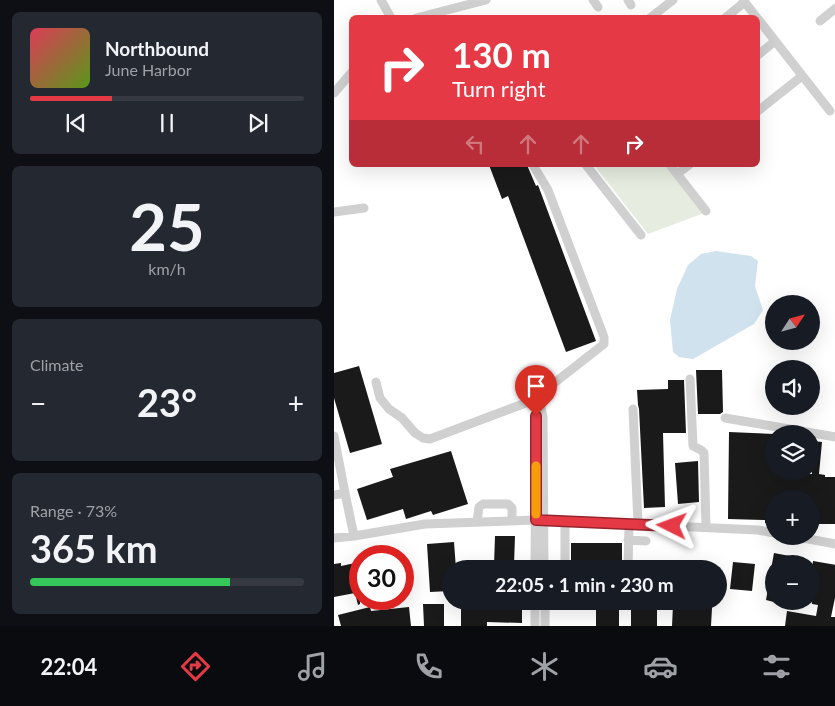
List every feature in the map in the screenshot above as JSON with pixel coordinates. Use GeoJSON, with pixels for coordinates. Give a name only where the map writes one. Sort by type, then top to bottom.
{"type":"FeatureCollection","features":[{"type":"Feature","properties":{"kind":"street"},"geometry":{"type":"LineString","coordinates":[[381,0],[389,15]]}},
{"type":"Feature","properties":{"kind":"street"},"geometry":{"type":"LineString","coordinates":[[428,15],[486,0]]}},
{"type":"Feature","properties":{"kind":"street"},"geometry":{"type":"LineString","coordinates":[[654,15],[673,0]]}},
{"type":"Feature","properties":{"kind":"street"},"geometry":{"type":"LineString","coordinates":[[729,15],[745,1],[755,15]]}},
{"type":"Feature","properties":{"kind":"street"},"geometry":{"type":"LineString","coordinates":[[820,21],[835,8]]}},
{"type":"Feature","properties":{"kind":"street"},"geometry":{"type":"LineString","coordinates":[[760,22],[830,111]]}},
{"type":"Feature","properties":{"kind":"street"},"geometry":{"type":"LineString","coordinates":[[760,53],[775,41]]}},
{"type":"Feature","properties":{"kind":"street"},"geometry":{"type":"LineString","coordinates":[[334,94],[349,76]]}},
{"type":"Feature","properties":{"kind":"street"},"geometry":{"type":"LineString","coordinates":[[760,109],[802,76]]}},
{"type":"Feature","properties":{"kind":"street"},"geometry":{"type":"LineString","coordinates":[[376,382],[380,398],[389,409],[402,418],[415,433],[430,439],[539,398],[544,391],[604,344],[604,337],[548,190],[534,167]]}},
{"type":"Feature","properties":{"kind":"street"},"geometry":{"type":"LineString","coordinates":[[588,167],[641,235]]}},
{"type":"Feature","properties":{"kind":"street"},"geometry":{"type":"LineString","coordinates":[[672,167],[706,211]]}},
{"type":"Feature","properties":{"kind":"street"},"geometry":{"type":"LineString","coordinates":[[677,174],[686,167]]}},
{"type":"Feature","properties":{"kind":"street"},"geometry":{"type":"LineString","coordinates":[[334,212],[364,208]]}},
{"type":"Feature","properties":{"kind":"street"},"geometry":{"type":"LineString","coordinates":[[690,379],[694,446],[704,453],[706,527]]}},
{"type":"Feature","properties":{"kind":"street"},"geometry":{"type":"LineString","coordinates":[[539,398],[542,409],[540,416],[540,520],[543,560]]}},
{"type":"Feature","properties":{"kind":"street"},"geometry":{"type":"LineString","coordinates":[[628,560],[628,540],[633,524],[633,409]]}},
{"type":"Feature","properties":{"kind":"street"},"geometry":{"type":"LineString","coordinates":[[725,418],[835,437]]}},
{"type":"Feature","properties":{"kind":"street"},"geometry":{"type":"LineString","coordinates":[[334,436],[354,536]]}},
{"type":"Feature","properties":{"kind":"street"},"geometry":{"type":"LineString","coordinates":[[334,495],[345,493]]}},
{"type":"Feature","properties":{"kind":"street"},"geometry":{"type":"LineString","coordinates":[[477,522],[479,507],[483,504],[508,504],[512,508],[512,521]]}},
{"type":"Feature","properties":{"kind":"street"},"geometry":{"type":"LineString","coordinates":[[536,560],[540,520]]}},
{"type":"Feature","properties":{"kind":"street"},"geometry":{"type":"LineString","coordinates":[[334,538],[425,524],[540,520],[765,531]]}},
{"type":"Feature","properties":{"kind":"street"},"geometry":{"type":"LineString","coordinates":[[564,560],[565,521]]}},
{"type":"Feature","properties":{"kind":"street"},"geometry":{"type":"LineString","coordinates":[[628,540],[646,541]]}},
{"type":"Feature","properties":{"kind":"street"},"geometry":{"type":"LineString","coordinates":[[820,541],[835,544]]}},
{"type":"Feature","properties":{"kind":"street"},"geometry":{"type":"LineString","coordinates":[[535,610],[535,626]]}},
{"type":"Feature","properties":{"kind":"street"},"geometry":{"type":"LineString","coordinates":[[545,610],[545,626]]}},
{"type":"Feature","properties":{"kind":"shaded area"},"geometry":{"type":"Polygon","coordinates":[[[596,167],[669,167],[704,213],[648,234],[596,167]]]}},
{"type":"Feature","properties":{"kind":"water"},"geometry":{"type":"Polygon","coordinates":[[[716,251],[751,256],[758,261],[755,286],[763,310],[754,324],[693,359],[679,357],[673,352],[670,320],[677,289],[688,265],[701,254],[716,251]]]}},
{"type":"Feature","properties":{"kind":"building"},"geometry":{"type":"Polygon","coordinates":[[[490,167],[528,167],[536,186],[538,185],[596,341],[566,352],[508,196],[502,199],[490,167]]]}},
{"type":"Feature","properties":{"kind":"building"},"geometry":{"type":"Polygon","coordinates":[[[359,366],[382,444],[350,453],[334,398],[334,373],[359,366]]]}},
{"type":"Feature","properties":{"kind":"building"},"geometry":{"type":"Polygon","coordinates":[[[696,370],[722,370],[723,412],[720,414],[698,414],[696,370]]]}},
{"type":"Feature","properties":{"kind":"building"},"geometry":{"type":"Polygon","coordinates":[[[668,380],[684,380],[686,433],[663,433],[665,507],[644,508],[637,390],[668,389],[668,380]]]}},
{"type":"Feature","properties":{"kind":"building"},"geometry":{"type":"Polygon","coordinates":[[[729,432],[765,434],[765,480],[820,480],[820,474],[825,475],[825,477],[836,477],[836,524],[820,524],[820,490],[765,490],[765,520],[728,519],[729,432]]]}},
{"type":"Feature","properties":{"kind":"building"},"geometry":{"type":"Polygon","coordinates":[[[820,442],[822,442],[820,463],[820,442]]]}},
{"type":"Feature","properties":{"kind":"building"},"geometry":{"type":"Polygon","coordinates":[[[451,451],[468,504],[433,515],[431,511],[406,519],[403,509],[367,520],[357,489],[393,477],[390,469],[451,451]]]}},
{"type":"Feature","properties":{"kind":"building"},"geometry":{"type":"Polygon","coordinates":[[[698,461],[699,502],[678,504],[675,463],[698,461]]]}},
{"type":"Feature","properties":{"kind":"building"},"geometry":{"type":"Polygon","coordinates":[[[495,536],[515,536],[514,560],[494,560],[495,536]]]}},
{"type":"Feature","properties":{"kind":"building"},"geometry":{"type":"Polygon","coordinates":[[[454,542],[455,560],[442,560],[442,591],[430,592],[427,544],[454,542]]]}},
{"type":"Feature","properties":{"kind":"building"},"geometry":{"type":"Polygon","coordinates":[[[571,543],[622,543],[622,560],[571,560],[571,543]]]}},
{"type":"Feature","properties":{"kind":"building"},"geometry":{"type":"Polygon","coordinates":[[[733,562],[755,564],[752,591],[730,589],[733,562]]]}},
{"type":"Feature","properties":{"kind":"building"},"geometry":{"type":"Polygon","coordinates":[[[820,562],[836,565],[836,593],[831,617],[836,617],[836,626],[785,626],[787,611],[816,616],[817,610],[820,610],[820,562]]]}},
{"type":"Feature","properties":{"kind":"building"},"geometry":{"type":"Polygon","coordinates":[[[341,563],[341,566],[349,564],[349,594],[334,597],[334,564],[341,563]]]}},
{"type":"Feature","properties":{"kind":"building"},"geometry":{"type":"Polygon","coordinates":[[[423,604],[442,604],[444,626],[424,626],[423,604]]]}},
{"type":"Feature","properties":{"kind":"building"},"geometry":{"type":"Polygon","coordinates":[[[358,610],[409,610],[411,626],[341,626],[338,615],[358,610]]]}},
{"type":"Feature","properties":{"kind":"building"},"geometry":{"type":"Polygon","coordinates":[[[461,610],[522,610],[522,623],[487,622],[487,626],[461,626],[461,610]]]}},
{"type":"Feature","properties":{"kind":"building"},"geometry":{"type":"Polygon","coordinates":[[[596,610],[619,610],[619,626],[596,626],[596,610]]]}},
{"type":"Feature","properties":{"kind":"building"},"geometry":{"type":"Polygon","coordinates":[[[631,610],[657,610],[657,626],[631,626],[631,610]]]}},
{"type":"Feature","properties":{"kind":"building"},"geometry":{"type":"Polygon","coordinates":[[[673,610],[712,610],[711,626],[672,626],[673,610]]]}},
{"type":"Feature","properties":{"kind":"slow traffic"},"geometry":{"type":"LineString","coordinates":[[536,466],[536,514]]}},
{"type":"Feature","properties":{"kind":"route"},"geometry":{"type":"LineString","coordinates":[[536,416],[536,520],[672,526]]}}]}
